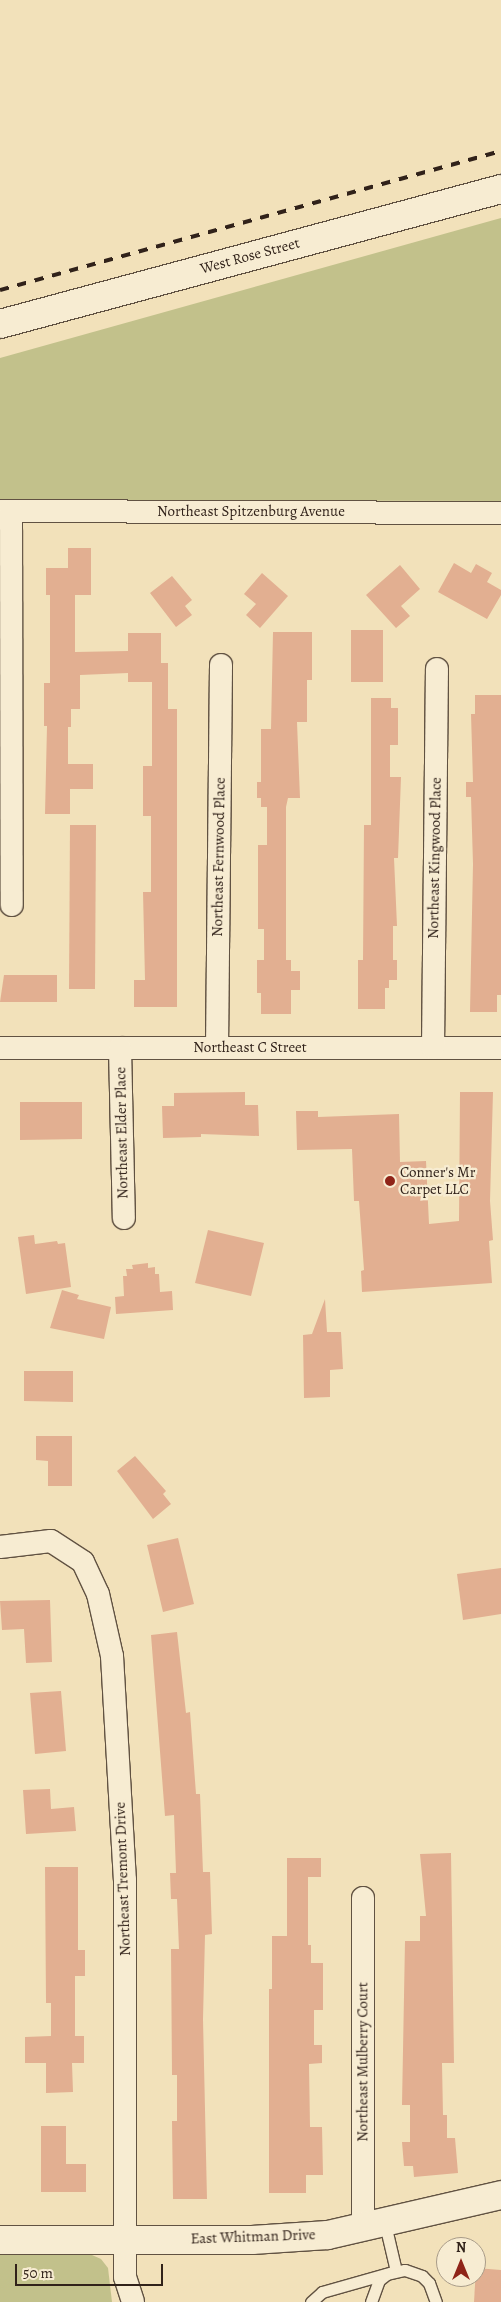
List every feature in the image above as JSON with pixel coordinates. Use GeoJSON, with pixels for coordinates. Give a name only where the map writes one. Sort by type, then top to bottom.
{"type":"FeatureCollection","features":[{"type":"Feature","properties":{"kind":"main road","name":"West Rose Street"},"geometry":{"type":"LineString","coordinates":[[0,324],[501,189]]}},
{"type":"Feature","properties":{"kind":"main road","name":"East Whitman Drive"},"geometry":{"type":"LineString","coordinates":[[0,2240],[252,2240],[328,2235],[501,2195]]}},
{"type":"Feature","properties":{"kind":"street","name":"Northeast Spitzenburg Avenue"},"geometry":{"type":"LineString","coordinates":[[5,511],[501,513]]}},
{"type":"Feature","properties":{"kind":"street"},"geometry":{"type":"LineString","coordinates":[[5,511],[6,836],[12,905]]}},
{"type":"Feature","properties":{"kind":"street","name":"Northeast Fernwood Place"},"geometry":{"type":"LineString","coordinates":[[217,1048],[221,665]]}},
{"type":"Feature","properties":{"kind":"street","name":"Northeast Kingwood Place"},"geometry":{"type":"LineString","coordinates":[[433,1048],[437,669]]}},
{"type":"Feature","properties":{"kind":"street","name":"Northeast C Street"},"geometry":{"type":"LineString","coordinates":[[0,1048],[501,1048]]}},
{"type":"Feature","properties":{"kind":"street","name":"Northeast Elder Place"},"geometry":{"type":"LineString","coordinates":[[120,1048],[124,1218]]}},
{"type":"Feature","properties":{"kind":"street","name":"Northeast Tremont Drive"},"geometry":{"type":"LineString","coordinates":[[1,1545],[51,1541],[83,1562],[98,1594],[112,1656],[125,1880],[127,2240],[125,2277],[133,2302]]}},
{"type":"Feature","properties":{"kind":"street","name":"Northeast Mulberry Court"},"geometry":{"type":"LineString","coordinates":[[363,1898],[374,2223]]}},
{"type":"Feature","properties":{"kind":"lane"},"geometry":{"type":"LineString","coordinates":[[374,2223],[396,2271]]}},
{"type":"Feature","properties":{"kind":"lane"},"geometry":{"type":"LineString","coordinates":[[311,2302],[322,2292],[405,2270],[422,2276],[434,2291],[436,2302]]}},
{"type":"Feature","properties":{"kind":"lane"},"geometry":{"type":"LineString","coordinates":[[370,2302],[380,2280],[396,2271]]}},
{"type":"Feature","properties":{"kind":"shaded area"},"geometry":{"type":"Polygon","coordinates":[[[501,218],[501,501],[0,500],[0,358],[501,218]]]}},
{"type":"Feature","properties":{"kind":"shaded area"},"geometry":{"type":"Polygon","coordinates":[[[0,2255],[92,2255],[101,2259],[108,2268],[112,2302],[0,2302],[0,2255]]]}},
{"type":"Feature","properties":{"kind":"building"},"geometry":{"type":"Polygon","coordinates":[[[68,548],[91,548],[91,595],[75,595],[75,652],[128,651],[128,633],[161,633],[161,663],[168,663],[168,709],[177,709],[177,1007],[134,1007],[134,980],[145,980],[143,892],[151,892],[151,816],[143,816],[143,766],[152,766],[152,682],[128,682],[128,673],[80,675],[80,709],[71,709],[71,727],[68,727],[68,764],[93,764],[93,789],[70,789],[70,814],[45,814],[47,726],[44,726],[44,683],[50,683],[50,595],[46,595],[46,568],[68,568],[68,548]]]}},
{"type":"Feature","properties":{"kind":"building"},"geometry":{"type":"Polygon","coordinates":[[[454,563],[471,573],[476,564],[492,573],[487,582],[501,590],[501,595],[487,619],[438,592],[454,563]]]}},
{"type":"Feature","properties":{"kind":"building"},"geometry":{"type":"Polygon","coordinates":[[[400,565],[420,589],[401,606],[410,616],[396,628],[366,595],[400,565]]]}},
{"type":"Feature","properties":{"kind":"building"},"geometry":{"type":"Polygon","coordinates":[[[262,573],[288,596],[260,628],[246,615],[256,604],[244,594],[262,573]]]}},
{"type":"Feature","properties":{"kind":"building"},"geometry":{"type":"Polygon","coordinates":[[[172,576],[192,600],[185,606],[192,615],[176,627],[150,593],[172,576]]]}},
{"type":"Feature","properties":{"kind":"building"},"geometry":{"type":"Polygon","coordinates":[[[351,630],[383,630],[383,682],[351,682],[351,630]]]}},
{"type":"Feature","properties":{"kind":"building"},"geometry":{"type":"Polygon","coordinates":[[[273,632],[312,632],[312,680],[307,680],[307,722],[297,722],[300,798],[288,798],[286,807],[286,960],[291,960],[291,971],[300,971],[300,990],[291,990],[291,1014],[261,1014],[261,993],[257,993],[257,960],[264,960],[264,929],[258,929],[258,845],[267,845],[267,807],[261,807],[261,798],[257,798],[257,782],[261,782],[261,729],[271,729],[273,632]]]}},
{"type":"Feature","properties":{"kind":"building"},"geometry":{"type":"Polygon","coordinates":[[[475,695],[501,695],[501,995],[497,995],[497,1012],[470,1012],[473,864],[471,797],[466,797],[466,782],[473,782],[471,714],[475,714],[475,695]]]}},
{"type":"Feature","properties":{"kind":"building"},"geometry":{"type":"Polygon","coordinates":[[[371,698],[391,698],[391,708],[398,708],[398,745],[390,745],[390,777],[401,777],[398,858],[394,858],[397,926],[393,926],[393,960],[397,960],[397,980],[389,980],[389,988],[385,988],[385,1009],[358,1009],[358,960],[363,960],[364,825],[371,825],[371,698]]]}},
{"type":"Feature","properties":{"kind":"building"},"geometry":{"type":"Polygon","coordinates":[[[70,825],[96,825],[95,989],[69,989],[70,825]]]}},
{"type":"Feature","properties":{"kind":"building"},"geometry":{"type":"Polygon","coordinates":[[[4,975],[57,975],[57,1002],[0,1002],[4,975]]]}},
{"type":"Feature","properties":{"kind":"building"},"geometry":{"type":"Polygon","coordinates":[[[245,1092],[245,1105],[258,1105],[259,1136],[201,1134],[201,1137],[163,1138],[162,1106],[174,1106],[174,1093],[245,1092]]]}},
{"type":"Feature","properties":{"kind":"building"},"geometry":{"type":"Polygon","coordinates":[[[460,1092],[493,1092],[490,1201],[493,1240],[489,1241],[492,1283],[362,1292],[361,1271],[364,1270],[359,1201],[354,1201],[352,1149],[297,1150],[296,1111],[318,1111],[318,1117],[399,1114],[400,1162],[426,1161],[429,1224],[459,1221],[460,1092]]]}},
{"type":"Feature","properties":{"kind":"building"},"geometry":{"type":"Polygon","coordinates":[[[20,1102],[82,1102],[82,1139],[20,1140],[20,1102]]]}},
{"type":"Feature","properties":{"kind":"building"},"geometry":{"type":"Polygon","coordinates":[[[208,1230],[264,1243],[251,1296],[195,1283],[208,1230]]]}},
{"type":"Feature","properties":{"kind":"building"},"geometry":{"type":"Polygon","coordinates":[[[34,1235],[35,1244],[57,1241],[58,1244],[65,1243],[71,1287],[26,1294],[18,1237],[34,1235]]]}},
{"type":"Feature","properties":{"kind":"building"},"geometry":{"type":"Polygon","coordinates":[[[148,1263],[148,1268],[155,1267],[155,1274],[159,1274],[160,1292],[172,1291],[173,1310],[116,1314],[115,1297],[124,1296],[123,1276],[127,1276],[126,1269],[133,1269],[132,1265],[148,1263]]]}},
{"type":"Feature","properties":{"kind":"building"},"geometry":{"type":"Polygon","coordinates":[[[62,1290],[79,1295],[77,1299],[111,1307],[104,1339],[50,1328],[62,1290]]]}},
{"type":"Feature","properties":{"kind":"building"},"geometry":{"type":"Polygon","coordinates":[[[325,1299],[327,1332],[341,1332],[343,1369],[330,1370],[330,1397],[304,1398],[303,1335],[312,1334],[325,1299]]]}},
{"type":"Feature","properties":{"kind":"building"},"geometry":{"type":"Polygon","coordinates":[[[24,1371],[73,1371],[73,1402],[24,1401],[24,1371]]]}},
{"type":"Feature","properties":{"kind":"building"},"geometry":{"type":"Polygon","coordinates":[[[36,1436],[72,1436],[72,1486],[48,1486],[48,1461],[36,1460],[36,1436]]]}},
{"type":"Feature","properties":{"kind":"building"},"geometry":{"type":"Polygon","coordinates":[[[135,1456],[166,1491],[163,1494],[171,1504],[153,1519],[117,1471],[135,1456]]]}},
{"type":"Feature","properties":{"kind":"building"},"geometry":{"type":"Polygon","coordinates":[[[178,1538],[194,1604],[163,1612],[147,1545],[178,1538]]]}},
{"type":"Feature","properties":{"kind":"building"},"geometry":{"type":"Polygon","coordinates":[[[501,1568],[501,1614],[463,1620],[457,1574],[501,1568]]]}},
{"type":"Feature","properties":{"kind":"building"},"geometry":{"type":"Polygon","coordinates":[[[50,1600],[52,1662],[26,1663],[24,1629],[2,1630],[0,1601],[50,1600]]]}},
{"type":"Feature","properties":{"kind":"building"},"geometry":{"type":"Polygon","coordinates":[[[177,1632],[186,1713],[190,1712],[196,1794],[200,1794],[203,1872],[210,1872],[212,1934],[205,1935],[203,2019],[207,2199],[173,2199],[172,2121],[177,2121],[177,2075],[172,2075],[171,1949],[179,1949],[177,1899],[171,1899],[170,1873],[176,1873],[174,1815],[165,1816],[151,1635],[177,1632]]]}},
{"type":"Feature","properties":{"kind":"building"},"geometry":{"type":"Polygon","coordinates":[[[61,1691],[66,1751],[35,1754],[30,1693],[61,1691]]]}},
{"type":"Feature","properties":{"kind":"building"},"geometry":{"type":"Polygon","coordinates":[[[50,1789],[51,1809],[74,1807],[76,1831],[26,1834],[23,1790],[50,1789]]]}},
{"type":"Feature","properties":{"kind":"building"},"geometry":{"type":"Polygon","coordinates":[[[451,1853],[454,2063],[442,2063],[443,2115],[447,2115],[447,2138],[455,2138],[458,2173],[414,2177],[413,2166],[404,2166],[402,2142],[410,2142],[410,2105],[402,2105],[405,1941],[420,1941],[420,1916],[426,1916],[420,1854],[451,1853]]]}},
{"type":"Feature","properties":{"kind":"building"},"geometry":{"type":"Polygon","coordinates":[[[287,1858],[321,1858],[321,1877],[308,1877],[308,1945],[311,1945],[311,1963],[323,1963],[323,2010],[314,2010],[314,2045],[322,2045],[322,2063],[309,2064],[310,2127],[322,2127],[323,2175],[306,2175],[306,2193],[269,2193],[269,1989],[272,1989],[272,1936],[287,1936],[287,1858]]]}},
{"type":"Feature","properties":{"kind":"building"},"geometry":{"type":"Polygon","coordinates":[[[45,1867],[78,1867],[78,1950],[85,1950],[85,1976],[75,1976],[75,2036],[84,2036],[84,2063],[72,2063],[73,2092],[46,2093],[46,2063],[25,2063],[25,2037],[51,2036],[51,2003],[46,2003],[45,1867]]]}},
{"type":"Feature","properties":{"kind":"building"},"geometry":{"type":"Polygon","coordinates":[[[41,2126],[66,2126],[66,2164],[86,2164],[86,2192],[41,2192],[41,2126]]]}},
{"type":"Feature","properties":{"kind":"building"},"geometry":{"type":"Polygon","coordinates":[[[486,2269],[501,2270],[501,2302],[474,2302],[475,2287],[486,2287],[486,2269]]]}},
{"type":"Feature","properties":{"kind":"railway"},"geometry":{"type":"LineString","coordinates":[[0,290],[501,151]]}},
{"type":"Feature","properties":{"kind":"place","name":"Conner's Mr Carpet LLC"},"geometry":{"type":"Point","coordinates":[390,1181]}}]}
